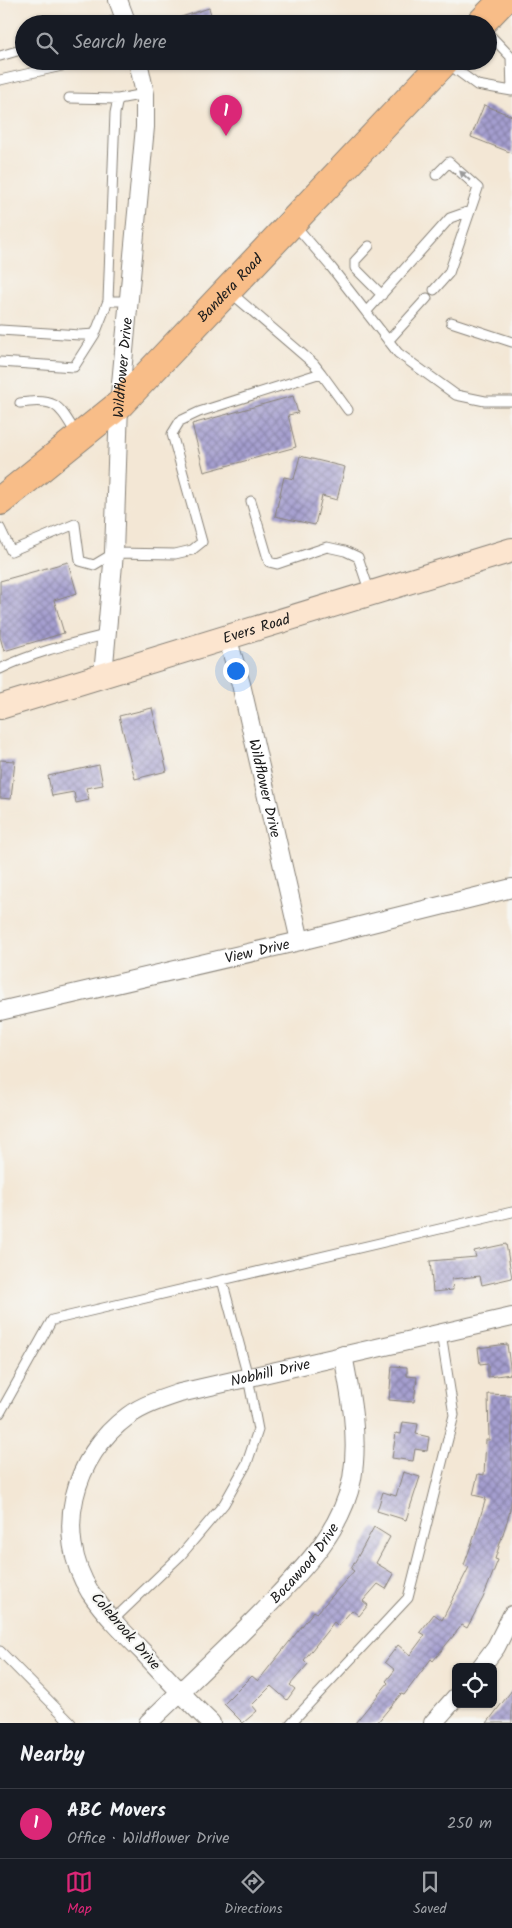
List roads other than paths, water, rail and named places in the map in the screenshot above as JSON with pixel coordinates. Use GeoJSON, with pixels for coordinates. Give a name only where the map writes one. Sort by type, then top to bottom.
{"type":"FeatureCollection","features":[{"type":"Feature","properties":{"kind":"main road","name":"Bandera Road"},"geometry":{"type":"LineString","coordinates":[[0,501],[119,405],[436,70]]}},
{"type":"Feature","properties":{"kind":"main road","name":"Evers Road"},"geometry":{"type":"LineString","coordinates":[[0,707],[512,550]]}},
{"type":"Feature","properties":{"kind":"street"},"geometry":{"type":"LineString","coordinates":[[118,0],[124,15]]}},
{"type":"Feature","properties":{"kind":"street","name":"Wildflower Drive"},"geometry":{"type":"LineString","coordinates":[[103,675],[105,635],[114,553],[119,405],[146,127],[145,94],[140,70]]}},
{"type":"Feature","properties":{"kind":"street","name":"Wildflower Drive"},"geometry":{"type":"LineString","coordinates":[[227,637],[241,684],[300,941]]}},
{"type":"Feature","properties":{"kind":"street","name":"View Drive"},"geometry":{"type":"LineString","coordinates":[[0,1011],[300,941],[512,888]]}},
{"type":"Feature","properties":{"kind":"street","name":"Nobhill Drive"},"geometry":{"type":"LineString","coordinates":[[74,1494],[90,1455],[108,1433],[129,1415],[164,1398],[512,1317]]}},
{"type":"Feature","properties":{"kind":"street","name":"Bocawood Drive"},"geometry":{"type":"LineString","coordinates":[[148,1723],[228,1647],[300,1572],[317,1552],[337,1522],[351,1481],[355,1450],[351,1397],[343,1355]]}},
{"type":"Feature","properties":{"kind":"street","name":"Colebrook Drive"},"geometry":{"type":"LineString","coordinates":[[74,1494],[72,1540],[78,1564],[90,1590],[113,1620],[211,1723]]}},
{"type":"Feature","properties":{"kind":"street"},"geometry":{"type":"LineString","coordinates":[[484,1663],[496,1647],[512,1615]]}},
{"type":"Feature","properties":{"kind":"street"},"geometry":{"type":"LineString","coordinates":[[433,1723],[452,1702]]}},
{"type":"Feature","properties":{"kind":"lane"},"geometry":{"type":"LineString","coordinates":[[457,70],[477,85],[512,91],[511,56],[497,21]]}},
{"type":"Feature","properties":{"kind":"lane"},"geometry":{"type":"LineString","coordinates":[[0,56],[15,52]]}},
{"type":"Feature","properties":{"kind":"lane"},"geometry":{"type":"LineString","coordinates":[[0,80],[44,70]]}},
{"type":"Feature","properties":{"kind":"lane"},"geometry":{"type":"LineString","coordinates":[[69,98],[118,99],[145,94]]}},
{"type":"Feature","properties":{"kind":"lane"},"geometry":{"type":"LineString","coordinates":[[0,362],[74,367],[95,334],[108,301],[115,113],[118,99]]}},
{"type":"Feature","properties":{"kind":"lane"},"geometry":{"type":"LineString","coordinates":[[434,290],[450,273],[478,188],[449,162],[436,175]]}},
{"type":"Feature","properties":{"kind":"lane"},"geometry":{"type":"LineString","coordinates":[[366,312],[450,218],[470,211]]}},
{"type":"Feature","properties":{"kind":"lane"},"geometry":{"type":"LineString","coordinates":[[292,222],[398,353],[456,395],[485,401],[512,400]]}},
{"type":"Feature","properties":{"kind":"lane"},"geometry":{"type":"LineString","coordinates":[[369,246],[355,261],[355,268],[382,295]]}},
{"type":"Feature","properties":{"kind":"lane"},"geometry":{"type":"LineString","coordinates":[[228,290],[314,364],[348,410]]}},
{"type":"Feature","properties":{"kind":"lane"},"geometry":{"type":"LineString","coordinates":[[388,340],[427,298]]}},
{"type":"Feature","properties":{"kind":"lane"},"geometry":{"type":"LineString","coordinates":[[108,301],[129,301]]}},
{"type":"Feature","properties":{"kind":"lane"},"geometry":{"type":"LineString","coordinates":[[451,322],[512,342]]}},
{"type":"Feature","properties":{"kind":"lane"},"geometry":{"type":"LineString","coordinates":[[0,330],[80,335],[95,334]]}},
{"type":"Feature","properties":{"kind":"lane"},"geometry":{"type":"LineString","coordinates":[[0,528],[11,551],[75,524],[80,561],[94,565],[114,553],[175,554],[192,550],[202,542],[172,434],[180,421],[199,412],[321,373]]}},
{"type":"Feature","properties":{"kind":"lane"},"geometry":{"type":"LineString","coordinates":[[20,403],[50,402],[60,409],[78,438]]}},
{"type":"Feature","properties":{"kind":"lane"},"geometry":{"type":"LineString","coordinates":[[251,501],[269,562],[277,564],[327,547],[345,550],[358,557],[370,594]]}},
{"type":"Feature","properties":{"kind":"lane"},"geometry":{"type":"LineString","coordinates":[[0,669],[20,659],[47,650],[105,635]]}},
{"type":"Feature","properties":{"kind":"lane"},"geometry":{"type":"LineString","coordinates":[[0,1413],[52,1320],[512,1212]]}},
{"type":"Feature","properties":{"kind":"lane"},"geometry":{"type":"LineString","coordinates":[[113,1620],[180,1555],[224,1504],[247,1463],[258,1430],[248,1377],[222,1280]]}},
{"type":"Feature","properties":{"kind":"lane"},"geometry":{"type":"LineString","coordinates":[[291,1723],[408,1598],[454,1415],[441,1333]]}},
{"type":"Feature","properties":{"kind":"lane"},"geometry":{"type":"LineString","coordinates":[[0,1651],[71,1723]]}},
{"type":"Feature","properties":{"kind":"place","name":"ABC Movers"},"geometry":{"type":"Point","coordinates":[226,136]}}]}
